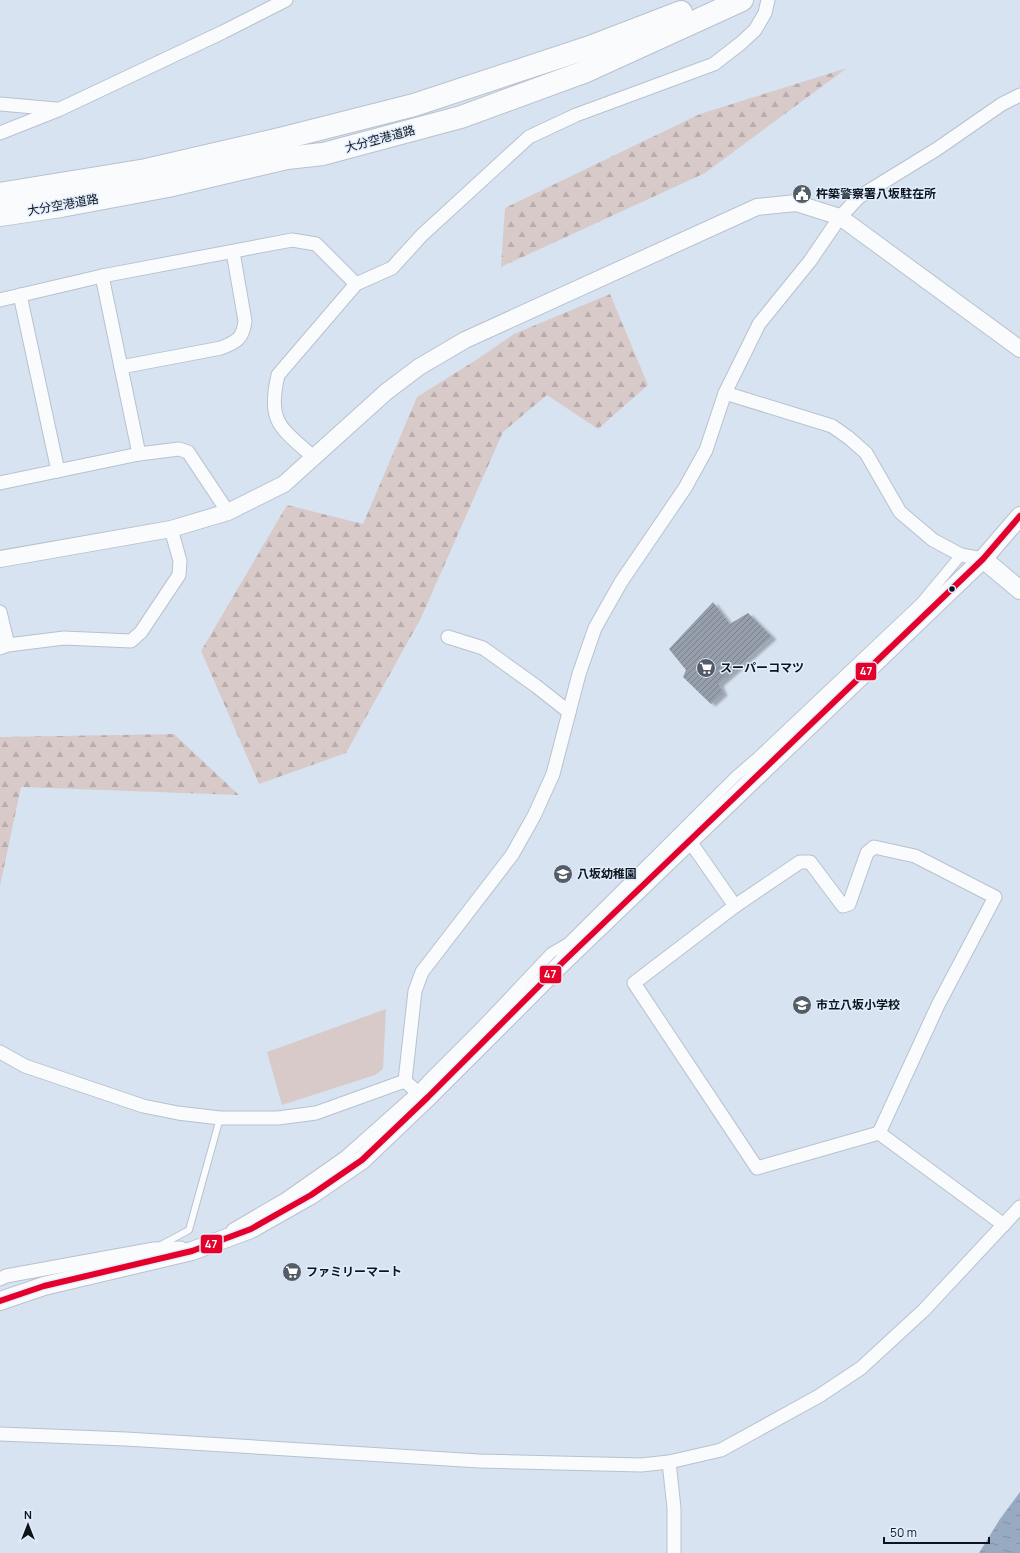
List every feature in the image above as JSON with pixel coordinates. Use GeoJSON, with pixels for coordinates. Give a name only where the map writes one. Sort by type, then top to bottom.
{"type":"FeatureCollection","features":[{"type":"Feature","properties":{"kind":"highway","name":"大分空港道路"},"geometry":{"type":"LineString","coordinates":[[0,194],[146,170],[284,138],[414,105],[590,48],[712,0]]}},
{"type":"Feature","properties":{"kind":"highway","name":"大分空港道路"},"geometry":{"type":"LineString","coordinates":[[0,215],[61,206],[130,193],[288,158],[323,154],[461,117],[584,72],[742,0]]}},
{"type":"Feature","properties":{"kind":"main road"},"geometry":{"type":"LineString","coordinates":[[0,1301],[44,1286],[192,1251],[250,1229],[311,1195],[362,1160],[423,1094],[563,962],[983,559],[1020,516]]}},
{"type":"Feature","properties":{"kind":"main road"},"geometry":{"type":"LineString","coordinates":[[983,559],[1020,590]]}},
{"type":"Feature","properties":{"kind":"street"},"geometry":{"type":"LineString","coordinates":[[0,133],[58,110],[223,32],[286,0]]}},
{"type":"Feature","properties":{"kind":"street"},"geometry":{"type":"LineString","coordinates":[[313,457],[281,428],[275,413],[274,392],[278,375],[356,284],[392,268],[422,235],[529,137],[576,115],[714,64],[755,30],[765,13],[768,0]]}},
{"type":"Feature","properties":{"kind":"street"},"geometry":{"type":"LineString","coordinates":[[405,1081],[415,992],[422,972],[512,855],[534,816],[553,774],[579,674],[594,628],[620,582],[685,488],[706,450],[725,393],[759,324],[810,261],[840,217],[859,197],[937,149],[1002,104],[1020,96]]}},
{"type":"Feature","properties":{"kind":"street"},"geometry":{"type":"LineString","coordinates":[[0,104],[58,110]]}},
{"type":"Feature","properties":{"kind":"street"},"geometry":{"type":"LineString","coordinates":[[0,559],[171,529],[228,512],[284,484],[386,392],[420,367],[465,340],[757,207],[796,203],[840,217],[1020,348]]}},
{"type":"Feature","properties":{"kind":"street"},"geometry":{"type":"LineString","coordinates":[[0,300],[102,276],[292,240],[316,244],[356,284]]}},
{"type":"Feature","properties":{"kind":"street"},"geometry":{"type":"LineString","coordinates":[[121,367],[221,348],[235,342],[244,333],[245,322],[233,252]]}},
{"type":"Feature","properties":{"kind":"street"},"geometry":{"type":"LineString","coordinates":[[102,276],[139,454]]}},
{"type":"Feature","properties":{"kind":"street"},"geometry":{"type":"LineString","coordinates":[[20,295],[58,471]]}},
{"type":"Feature","properties":{"kind":"street"},"geometry":{"type":"LineString","coordinates":[[725,393],[832,426],[849,438],[866,454],[900,512],[933,540],[961,555],[983,559]]}},
{"type":"Feature","properties":{"kind":"street"},"geometry":{"type":"LineString","coordinates":[[0,483],[139,454],[179,449],[188,452],[228,512]]}},
{"type":"Feature","properties":{"kind":"street"},"geometry":{"type":"LineString","coordinates":[[0,612],[4,647],[64,638],[131,641],[141,632],[179,575],[180,561],[171,529]]}},
{"type":"Feature","properties":{"kind":"street"},"geometry":{"type":"LineString","coordinates":[[0,1279],[6,1276],[154,1249],[185,1247],[227,1231],[285,1198],[345,1156],[423,1094],[483,1025],[551,953],[568,943],[736,776],[758,757],[920,603],[961,555]]}},
{"type":"Feature","properties":{"kind":"street"},"geometry":{"type":"LineString","coordinates":[[448,637],[483,648],[570,712]]}},
{"type":"Feature","properties":{"kind":"street"},"geometry":{"type":"LineString","coordinates":[[689,840],[735,906]]}},
{"type":"Feature","properties":{"kind":"street"},"geometry":{"type":"LineString","coordinates":[[874,847],[915,856],[995,897],[938,1005],[879,1134],[757,1168],[634,983],[735,906],[800,862],[810,862],[843,906],[849,904],[867,853],[874,847]]}},
{"type":"Feature","properties":{"kind":"street"},"geometry":{"type":"LineString","coordinates":[[0,1052],[25,1066],[143,1106],[178,1113],[220,1118],[278,1118],[316,1113],[405,1081]]}},
{"type":"Feature","properties":{"kind":"street"},"geometry":{"type":"LineString","coordinates":[[405,1081],[423,1094]]}},
{"type":"Feature","properties":{"kind":"street"},"geometry":{"type":"LineString","coordinates":[[879,1134],[1004,1225]]}},
{"type":"Feature","properties":{"kind":"street"},"geometry":{"type":"LineString","coordinates":[[5,1434],[126,1439],[479,1461],[641,1465],[669,1462],[721,1450],[819,1396],[862,1368],[924,1310],[1020,1207]]}},
{"type":"Feature","properties":{"kind":"street"},"geometry":{"type":"LineString","coordinates":[[669,1462],[674,1508],[674,1553]]}},
{"type":"Feature","properties":{"kind":"lane"},"geometry":{"type":"LineString","coordinates":[[154,1249],[188,1230],[220,1118]]}},
{"type":"Feature","properties":{"kind":"lane"},"geometry":{"type":"LineString","coordinates":[[0,1426],[5,1434]]}},
{"type":"Feature","properties":{"kind":"green space"},"geometry":{"type":"Polygon","coordinates":[[[847,68],[705,173],[501,267],[505,208],[700,114],[847,68]]]}},
{"type":"Feature","properties":{"kind":"green space"},"geometry":{"type":"Polygon","coordinates":[[[610,294],[648,385],[598,429],[547,395],[503,432],[421,618],[346,753],[259,784],[201,651],[287,505],[363,524],[417,397],[514,334],[610,294]]]}},
{"type":"Feature","properties":{"kind":"green space"},"geometry":{"type":"Polygon","coordinates":[[[174,734],[239,795],[21,787],[0,886],[0,737],[174,734]]]}},
{"type":"Feature","properties":{"kind":"green space"},"geometry":{"type":"Polygon","coordinates":[[[386,1009],[383,1069],[375,1075],[282,1105],[267,1052],[386,1009]]]}},
{"type":"Feature","properties":{"kind":"water"},"geometry":{"type":"Polygon","coordinates":[[[1020,1492],[1020,1553],[979,1553],[1000,1519],[1020,1492]]]}},
{"type":"Feature","properties":{"kind":"building"},"geometry":{"type":"Polygon","coordinates":[[[713,602],[730,624],[748,613],[772,637],[719,684],[723,693],[711,704],[683,677],[686,670],[669,649],[713,602]]]}},
{"type":"Feature","properties":{"kind":"transit line","name":"47"},"geometry":{"type":"LineString","coordinates":[[0,1301],[44,1286],[192,1251],[251,1229],[311,1195],[362,1160],[428,1097],[563,962],[983,559],[1020,516]]}},
{"type":"Feature","properties":{"kind":"place","name":"杵築警察署八坂駐在所"},"geometry":{"type":"Point","coordinates":[802,194]}},
{"type":"Feature","properties":{"kind":"place","name":"スーパーコマツ"},"geometry":{"type":"Point","coordinates":[706,668]}},
{"type":"Feature","properties":{"kind":"place","name":"八坂幼稚園"},"geometry":{"type":"Point","coordinates":[563,874]}},
{"type":"Feature","properties":{"kind":"place","name":"市立八坂小学校"},"geometry":{"type":"Point","coordinates":[802,1005]}},
{"type":"Feature","properties":{"kind":"place","name":"ファミリーマート"},"geometry":{"type":"Point","coordinates":[292,1272]}}]}
